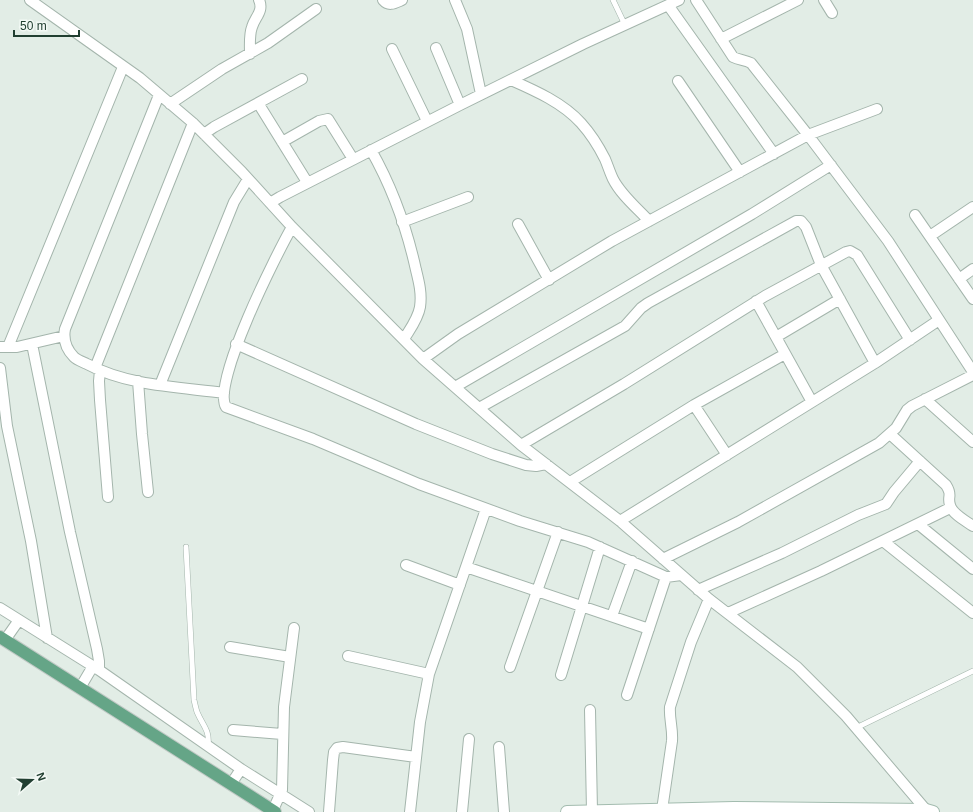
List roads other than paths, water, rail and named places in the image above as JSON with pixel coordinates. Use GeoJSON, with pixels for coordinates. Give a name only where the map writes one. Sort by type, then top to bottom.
{"type":"FeatureCollection","features":[{"type":"Feature","properties":{"kind":"main road"},"geometry":{"type":"LineString","coordinates":[[2,638],[274,811]]}},
{"type":"Feature","properties":{"kind":"street"},"geometry":{"type":"LineString","coordinates":[[30,0],[123,67],[193,123],[248,178],[292,227],[423,358],[455,387],[521,445],[620,521],[698,590],[796,667],[856,728],[922,811]]}},
{"type":"Feature","properties":{"kind":"street"},"geometry":{"type":"LineString","coordinates":[[250,54],[252,27],[261,11],[259,0]]}},
{"type":"Feature","properties":{"kind":"street"},"geometry":{"type":"LineString","coordinates":[[383,0],[386,4],[390,5],[402,0]]}},
{"type":"Feature","properties":{"kind":"street"},"geometry":{"type":"LineString","coordinates":[[455,0],[467,29],[481,94]]}},
{"type":"Feature","properties":{"kind":"street"},"geometry":{"type":"LineString","coordinates":[[270,203],[308,182],[481,94],[679,0]]}},
{"type":"Feature","properties":{"kind":"street"},"geometry":{"type":"LineString","coordinates":[[663,559],[738,522],[879,443],[896,428],[907,410],[973,374],[888,240],[751,63],[738,60],[733,57],[696,0]]}},
{"type":"Feature","properties":{"kind":"street"},"geometry":{"type":"LineString","coordinates":[[721,39],[798,0]]}},
{"type":"Feature","properties":{"kind":"street"},"geometry":{"type":"LineString","coordinates":[[824,0],[832,13]]}},
{"type":"Feature","properties":{"kind":"street"},"geometry":{"type":"LineString","coordinates":[[668,5],[774,154]]}},
{"type":"Feature","properties":{"kind":"street"},"geometry":{"type":"LineString","coordinates":[[170,104],[222,69],[250,54],[316,9]]}},
{"type":"Feature","properties":{"kind":"street"},"geometry":{"type":"LineString","coordinates":[[436,48],[460,105]]}},
{"type":"Feature","properties":{"kind":"street"},"geometry":{"type":"LineString","coordinates":[[392,49],[427,121]]}},
{"type":"Feature","properties":{"kind":"street"},"geometry":{"type":"LineString","coordinates":[[64,336],[32,344],[4,347],[123,67]]}},
{"type":"Feature","properties":{"kind":"street"},"geometry":{"type":"LineString","coordinates":[[204,134],[302,79]]}},
{"type":"Feature","properties":{"kind":"street"},"geometry":{"type":"LineString","coordinates":[[511,80],[539,92],[570,112],[582,124],[595,142],[613,179],[649,221]]}},
{"type":"Feature","properties":{"kind":"street"},"geometry":{"type":"LineString","coordinates":[[678,81],[740,172]]}},
{"type":"Feature","properties":{"kind":"street"},"geometry":{"type":"LineString","coordinates":[[159,95],[65,329],[64,336],[66,346],[75,358],[97,369],[126,379],[224,393]]}},
{"type":"Feature","properties":{"kind":"street"},"geometry":{"type":"LineString","coordinates":[[258,103],[308,182]]}},
{"type":"Feature","properties":{"kind":"street"},"geometry":{"type":"LineString","coordinates":[[423,358],[458,334],[612,241],[808,135],[877,109]]}},
{"type":"Feature","properties":{"kind":"street"},"geometry":{"type":"LineString","coordinates":[[282,142],[319,121],[328,119],[353,159]]}},
{"type":"Feature","properties":{"kind":"street"},"geometry":{"type":"LineString","coordinates":[[108,497],[97,369],[193,123]]}},
{"type":"Feature","properties":{"kind":"street"},"geometry":{"type":"LineString","coordinates":[[371,150],[389,184],[411,250],[421,293],[420,307],[416,321],[404,339]]}},
{"type":"Feature","properties":{"kind":"street"},"geometry":{"type":"LineString","coordinates":[[455,387],[752,214],[831,165]]}},
{"type":"Feature","properties":{"kind":"street"},"geometry":{"type":"LineString","coordinates":[[160,385],[234,202],[248,178]]}},
{"type":"Feature","properties":{"kind":"street"},"geometry":{"type":"LineString","coordinates":[[402,222],[468,197]]}},
{"type":"Feature","properties":{"kind":"street"},"geometry":{"type":"LineString","coordinates":[[930,236],[973,206]]}},
{"type":"Feature","properties":{"kind":"street"},"geometry":{"type":"LineString","coordinates":[[915,215],[973,300]]}},
{"type":"Feature","properties":{"kind":"street"},"geometry":{"type":"LineString","coordinates":[[479,408],[625,326],[641,308],[648,303],[796,220],[801,221],[806,227],[821,265],[875,363]]}},
{"type":"Feature","properties":{"kind":"street"},"geometry":{"type":"LineString","coordinates":[[518,224],[549,280]]}},
{"type":"Feature","properties":{"kind":"street"},"geometry":{"type":"LineString","coordinates":[[292,227],[275,258],[236,344],[224,393],[224,403],[226,407],[313,438],[419,484],[520,521],[577,538],[666,577],[681,575]]}},
{"type":"Feature","properties":{"kind":"street"},"geometry":{"type":"LineString","coordinates":[[521,445],[624,384],[756,301],[846,252],[854,252],[910,340]]}},
{"type":"Feature","properties":{"kind":"street"},"geometry":{"type":"LineString","coordinates":[[959,278],[973,269]]}},
{"type":"Feature","properties":{"kind":"street"},"geometry":{"type":"LineString","coordinates":[[776,337],[840,299]]}},
{"type":"Feature","properties":{"kind":"street"},"geometry":{"type":"LineString","coordinates":[[756,301],[812,402]]}},
{"type":"Feature","properties":{"kind":"street"},"geometry":{"type":"LineString","coordinates":[[620,521],[875,363],[939,320]]}},
{"type":"Feature","properties":{"kind":"street"},"geometry":{"type":"LineString","coordinates":[[32,344],[70,532],[99,661],[96,668],[80,688]]}},
{"type":"Feature","properties":{"kind":"street"},"geometry":{"type":"LineString","coordinates":[[236,344],[416,424],[492,454],[526,465],[536,466],[546,464]]}},
{"type":"Feature","properties":{"kind":"street"},"geometry":{"type":"LineString","coordinates":[[570,482],[694,405],[785,354]]}},
{"type":"Feature","properties":{"kind":"street"},"geometry":{"type":"LineString","coordinates":[[0,368],[8,426],[31,541],[47,638]]}},
{"type":"Feature","properties":{"kind":"street"},"geometry":{"type":"LineString","coordinates":[[138,381],[140,418],[148,492]]}},
{"type":"Feature","properties":{"kind":"street"},"geometry":{"type":"LineString","coordinates":[[925,399],[973,442]]}},
{"type":"Feature","properties":{"kind":"street"},"geometry":{"type":"LineString","coordinates":[[694,405],[727,455]]}},
{"type":"Feature","properties":{"kind":"street"},"geometry":{"type":"LineString","coordinates":[[890,434],[946,485],[950,492],[950,508],[973,526]]}},
{"type":"Feature","properties":{"kind":"street"},"geometry":{"type":"LineString","coordinates":[[698,590],[782,553],[858,515],[886,504],[920,461]]}},
{"type":"Feature","properties":{"kind":"street"},"geometry":{"type":"LineString","coordinates":[[728,613],[883,542],[950,508]]}},
{"type":"Feature","properties":{"kind":"street"},"geometry":{"type":"LineString","coordinates":[[410,812],[420,722],[429,674],[486,509]]}},
{"type":"Feature","properties":{"kind":"street"},"geometry":{"type":"LineString","coordinates":[[918,524],[973,569]]}},
{"type":"Feature","properties":{"kind":"street"},"geometry":{"type":"LineString","coordinates":[[510,666],[558,532]]}},
{"type":"Feature","properties":{"kind":"street"},"geometry":{"type":"LineString","coordinates":[[883,542],[973,613]]}},
{"type":"Feature","properties":{"kind":"street"},"geometry":{"type":"LineString","coordinates":[[561,675],[600,547]]}},
{"type":"Feature","properties":{"kind":"street"},"geometry":{"type":"LineString","coordinates":[[612,616],[632,561]]}},
{"type":"Feature","properties":{"kind":"street"},"geometry":{"type":"LineString","coordinates":[[406,565],[460,586]]}},
{"type":"Feature","properties":{"kind":"street"},"geometry":{"type":"LineString","coordinates":[[466,567],[649,629]]}},
{"type":"Feature","properties":{"kind":"street"},"geometry":{"type":"LineString","coordinates":[[627,695],[666,577]]}},
{"type":"Feature","properties":{"kind":"street"},"geometry":{"type":"LineString","coordinates":[[662,810],[672,741],[670,707],[691,642],[709,599]]}},
{"type":"Feature","properties":{"kind":"street"},"geometry":{"type":"LineString","coordinates":[[0,608],[96,668],[241,769],[309,812]]}},
{"type":"Feature","properties":{"kind":"street"},"geometry":{"type":"LineString","coordinates":[[2,638],[19,620]]}},
{"type":"Feature","properties":{"kind":"street"},"geometry":{"type":"LineString","coordinates":[[274,811],[281,794],[283,779],[282,734],[294,628]]}},
{"type":"Feature","properties":{"kind":"street"},"geometry":{"type":"LineString","coordinates":[[230,647],[290,657]]}},
{"type":"Feature","properties":{"kind":"street"},"geometry":{"type":"LineString","coordinates":[[348,656],[429,674]]}},
{"type":"Feature","properties":{"kind":"street"},"geometry":{"type":"LineString","coordinates":[[586,811],[590,710]]}},
{"type":"Feature","properties":{"kind":"street"},"geometry":{"type":"LineString","coordinates":[[233,730],[282,734]]}},
{"type":"Feature","properties":{"kind":"street"},"geometry":{"type":"LineString","coordinates":[[462,812],[468,739]]}},
{"type":"Feature","properties":{"kind":"street"},"geometry":{"type":"LineString","coordinates":[[330,812],[333,760],[334,752],[337,748],[343,747],[416,757]]}},
{"type":"Feature","properties":{"kind":"street"},"geometry":{"type":"LineString","coordinates":[[499,747],[504,812]]}},
{"type":"Feature","properties":{"kind":"street"},"geometry":{"type":"LineString","coordinates":[[231,784],[241,769]]}},
{"type":"Feature","properties":{"kind":"street"},"geometry":{"type":"LineString","coordinates":[[567,812],[662,810],[922,811]]}},
{"type":"Feature","properties":{"kind":"lane"},"geometry":{"type":"LineString","coordinates":[[613,0],[625,25]]}},
{"type":"Feature","properties":{"kind":"lane"},"geometry":{"type":"LineString","coordinates":[[186,547],[194,700],[197,712],[207,730],[209,738],[208,746]]}},
{"type":"Feature","properties":{"kind":"lane"},"geometry":{"type":"LineString","coordinates":[[856,728],[973,671]]}}]}
